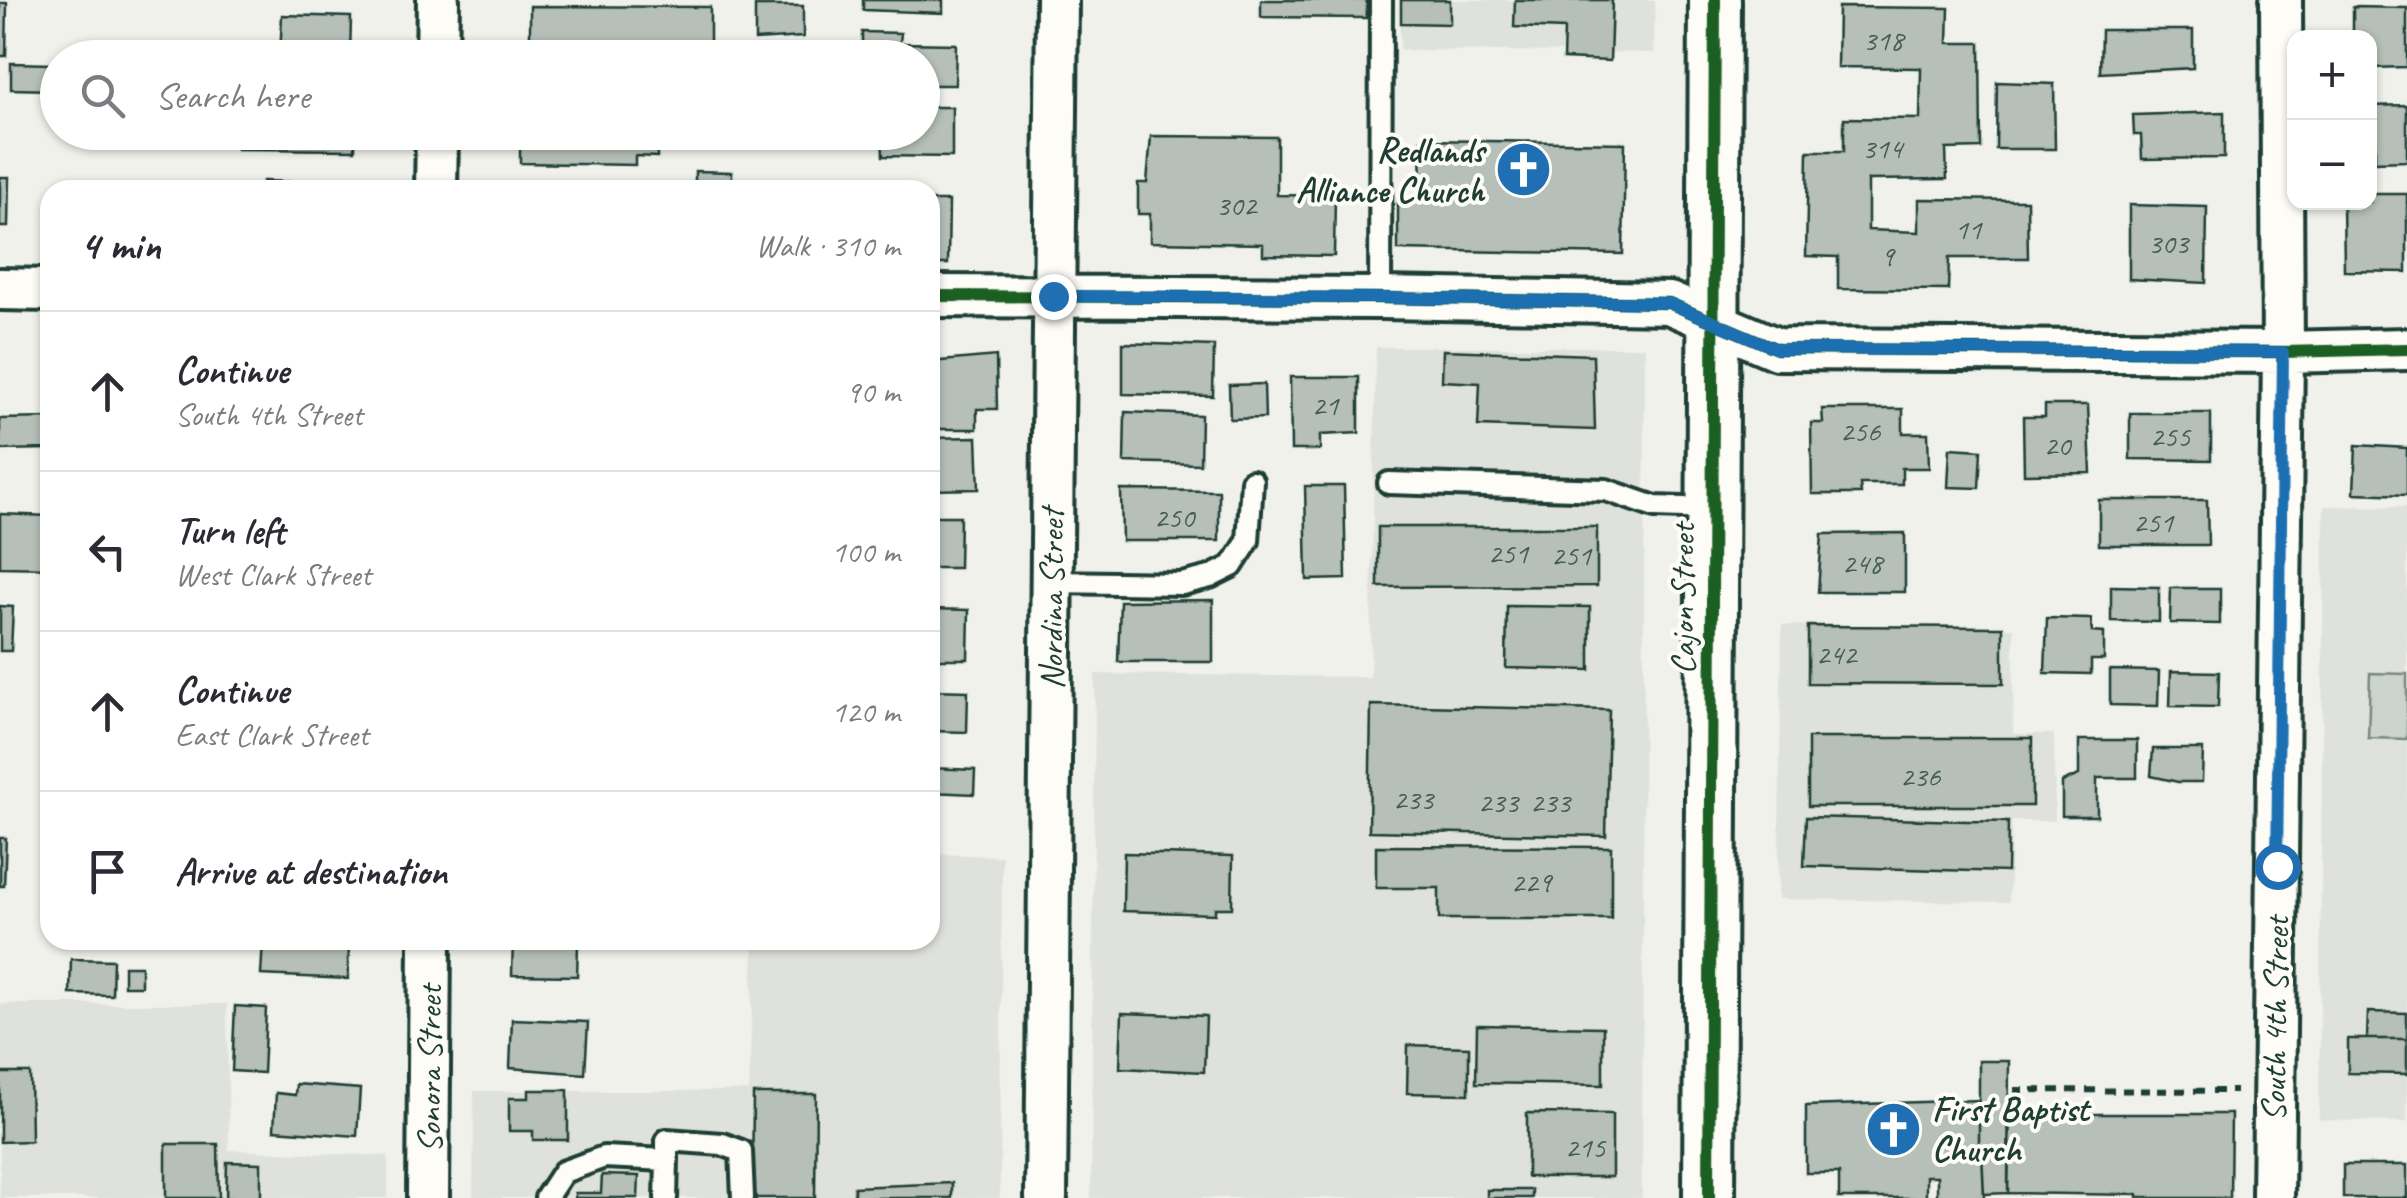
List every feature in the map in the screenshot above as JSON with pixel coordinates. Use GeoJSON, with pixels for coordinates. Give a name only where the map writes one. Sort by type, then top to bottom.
{"type":"FeatureCollection","features":[{"type":"Feature","properties":{"kind":"street"},"geometry":{"type":"LineString","coordinates":[[437,40],[438,0]]}},
{"type":"Feature","properties":{"kind":"street","name":"Nordina Street"},"geometry":{"type":"LineString","coordinates":[[1046,1198],[1057,0]]}},
{"type":"Feature","properties":{"kind":"street","name":"Cajon Street"},"geometry":{"type":"LineString","coordinates":[[1709,1198],[1715,0]]}},
{"type":"Feature","properties":{"kind":"street","name":"South 4th Street"},"geometry":{"type":"LineString","coordinates":[[2274,1198],[2283,352],[2280,0]]}},
{"type":"Feature","properties":{"kind":"street"},"geometry":{"type":"LineString","coordinates":[[436,180],[437,150]]}},
{"type":"Feature","properties":{"kind":"street"},"geometry":{"type":"LineString","coordinates":[[0,290],[40,290]]}},
{"type":"Feature","properties":{"kind":"street"},"geometry":{"type":"LineString","coordinates":[[940,296],[1669,303],[1777,349],[2283,352],[2407,349]]}},
{"type":"Feature","properties":{"kind":"street","name":"Sonora Street"},"geometry":{"type":"LineString","coordinates":[[428,1198],[430,950]]}},
{"type":"Feature","properties":{"kind":"lane"},"geometry":{"type":"LineString","coordinates":[[1380,298],[1381,0]]}},
{"type":"Feature","properties":{"kind":"lane"},"geometry":{"type":"LineString","coordinates":[[1051,582],[1182,584],[1232,566],[1248,541],[1252,481]]}},
{"type":"Feature","properties":{"kind":"lane"},"geometry":{"type":"LineString","coordinates":[[1389,483],[1606,490],[1654,507],[1713,508]]}},
{"type":"Feature","properties":{"kind":"lane"},"geometry":{"type":"LineString","coordinates":[[666,1198],[667,1140],[722,1144],[741,1152],[744,1198]]}},
{"type":"Feature","properties":{"kind":"lane"},"geometry":{"type":"LineString","coordinates":[[546,1198],[563,1172],[604,1156],[666,1160]]}},
{"type":"Feature","properties":{"kind":"path"},"geometry":{"type":"LineString","coordinates":[[2014,1090],[2236,1091]]}},
{"type":"Feature","properties":{"kind":"shaded area"},"geometry":{"type":"Polygon","coordinates":[[[1400,0],[1655,0],[1654,53],[1400,50],[1400,0]]]}},
{"type":"Feature","properties":{"kind":"shaded area"},"geometry":{"type":"Polygon","coordinates":[[[1376,347],[1645,347],[1642,1198],[1091,1198],[1095,674],[1370,677],[1376,347]]]}},
{"type":"Feature","properties":{"kind":"shaded area"},"geometry":{"type":"Polygon","coordinates":[[[2324,506],[2407,507],[2407,1122],[2319,1120],[2324,506]]]}},
{"type":"Feature","properties":{"kind":"shaded area"},"geometry":{"type":"Polygon","coordinates":[[[1782,625],[2014,628],[2013,734],[2054,734],[2055,821],[2012,821],[2009,902],[1778,899],[1782,625]]]}},
{"type":"Feature","properties":{"kind":"shaded area"},"geometry":{"type":"Polygon","coordinates":[[[2370,673],[2407,674],[2407,739],[2368,738],[2370,673]]]}},
{"type":"Feature","properties":{"kind":"shaded area"},"geometry":{"type":"Polygon","coordinates":[[[940,854],[1002,856],[1000,1198],[473,1198],[474,1091],[749,1091],[754,950],[940,950],[940,854]]]}},
{"type":"Feature","properties":{"kind":"shaded area"},"geometry":{"type":"Polygon","coordinates":[[[0,1004],[227,1004],[229,1150],[388,1156],[388,1198],[0,1198],[0,1004]]]}},
{"type":"Feature","properties":{"kind":"building"},"geometry":{"type":"Polygon","coordinates":[[[863,0],[943,0],[943,13],[863,10],[863,0]]]}},
{"type":"Feature","properties":{"kind":"building"},"geometry":{"type":"Polygon","coordinates":[[[1261,0],[1367,0],[1366,18],[1261,17],[1261,0]]]}},
{"type":"Feature","properties":{"kind":"building"},"geometry":{"type":"Polygon","coordinates":[[[1401,0],[1450,0],[1450,24],[1401,23],[1401,0]]]}},
{"type":"Feature","properties":{"kind":"building"},"geometry":{"type":"Polygon","coordinates":[[[1515,0],[1612,0],[1610,61],[1563,59],[1564,29],[1514,27],[1515,0]]]}},
{"type":"Feature","properties":{"kind":"building"},"geometry":{"type":"Polygon","coordinates":[[[0,3],[7,3],[6,56],[0,56],[0,3]]]}},
{"type":"Feature","properties":{"kind":"building"},"geometry":{"type":"Polygon","coordinates":[[[530,6],[710,7],[710,40],[530,40],[530,6]]]}},
{"type":"Feature","properties":{"kind":"building"},"geometry":{"type":"Polygon","coordinates":[[[755,6],[803,6],[803,37],[755,40],[755,6]]]}},
{"type":"Feature","properties":{"kind":"building"},"geometry":{"type":"Polygon","coordinates":[[[1838,7],[1949,8],[1948,43],[1980,43],[1981,148],[1946,149],[1947,179],[1868,180],[1868,230],[1919,232],[1919,199],[2027,200],[2028,258],[1949,258],[1948,290],[1838,289],[1838,257],[1806,256],[1808,151],[1844,151],[1844,118],[1920,119],[1921,68],[1837,67],[1838,7]]]}},
{"type":"Feature","properties":{"kind":"building"},"geometry":{"type":"Polygon","coordinates":[[[2353,7],[2407,8],[2407,67],[2377,68],[2377,30],[2353,30],[2353,7]]]}},
{"type":"Feature","properties":{"kind":"building"},"geometry":{"type":"Polygon","coordinates":[[[282,15],[351,17],[350,40],[281,40],[282,15]]]}},
{"type":"Feature","properties":{"kind":"building"},"geometry":{"type":"Polygon","coordinates":[[[2101,30],[2193,30],[2193,68],[2100,73],[2101,30]]]}},
{"type":"Feature","properties":{"kind":"building"},"geometry":{"type":"Polygon","coordinates":[[[862,32],[901,33],[900,40],[862,40],[862,32]]]}},
{"type":"Feature","properties":{"kind":"building"},"geometry":{"type":"Polygon","coordinates":[[[940,44],[956,44],[955,85],[940,85],[940,44]]]}},
{"type":"Feature","properties":{"kind":"building"},"geometry":{"type":"Polygon","coordinates":[[[11,63],[40,64],[40,90],[11,89],[11,63]]]}},
{"type":"Feature","properties":{"kind":"building"},"geometry":{"type":"Polygon","coordinates":[[[1997,82],[2054,84],[2055,149],[1996,149],[1997,82]]]}},
{"type":"Feature","properties":{"kind":"building"},"geometry":{"type":"Polygon","coordinates":[[[2407,105],[2407,161],[2377,162],[2377,106],[2407,105]]]}},
{"type":"Feature","properties":{"kind":"building"},"geometry":{"type":"Polygon","coordinates":[[[940,107],[952,107],[952,157],[883,156],[883,150],[940,150],[940,107]]]}},
{"type":"Feature","properties":{"kind":"building"},"geometry":{"type":"Polygon","coordinates":[[[2224,112],[2224,158],[2142,159],[2141,135],[2134,135],[2133,115],[2224,112]]]}},
{"type":"Feature","properties":{"kind":"building"},"geometry":{"type":"Polygon","coordinates":[[[1151,136],[1277,137],[1277,195],[1335,196],[1334,256],[1263,255],[1263,244],[1150,242],[1150,214],[1138,214],[1138,183],[1147,183],[1151,136]]]}},
{"type":"Feature","properties":{"kind":"building","name":"Redlands Alliance Church"},"geometry":{"type":"Polygon","coordinates":[[[1421,140],[1625,143],[1623,254],[1398,250],[1398,198],[1422,198],[1421,140]]]}},
{"type":"Feature","properties":{"kind":"building"},"geometry":{"type":"Polygon","coordinates":[[[520,150],[657,150],[657,157],[635,156],[635,165],[520,163],[520,150]]]}},
{"type":"Feature","properties":{"kind":"building"},"geometry":{"type":"Polygon","coordinates":[[[695,171],[732,172],[732,180],[695,180],[695,171]]]}},
{"type":"Feature","properties":{"kind":"building"},"geometry":{"type":"Polygon","coordinates":[[[0,177],[9,177],[8,227],[0,227],[0,177]]]}},
{"type":"Feature","properties":{"kind":"building"},"geometry":{"type":"Polygon","coordinates":[[[2377,194],[2407,194],[2407,272],[2344,271],[2343,210],[2377,210],[2377,194]]]}},
{"type":"Feature","properties":{"kind":"building"},"geometry":{"type":"Polygon","coordinates":[[[940,201],[949,201],[948,264],[940,264],[940,201]]]}},
{"type":"Feature","properties":{"kind":"building"},"geometry":{"type":"Polygon","coordinates":[[[2129,205],[2207,207],[2206,283],[2129,279],[2129,205]]]}},
{"type":"Feature","properties":{"kind":"building"},"geometry":{"type":"Polygon","coordinates":[[[1123,343],[1214,346],[1213,396],[1123,394],[1123,343]]]}},
{"type":"Feature","properties":{"kind":"building"},"geometry":{"type":"Polygon","coordinates":[[[1443,350],[1593,355],[1595,430],[1478,426],[1480,383],[1442,381],[1443,350]]]}},
{"type":"Feature","properties":{"kind":"building"},"geometry":{"type":"Polygon","coordinates":[[[996,356],[997,409],[977,409],[977,429],[940,429],[940,361],[996,356]]]}},
{"type":"Feature","properties":{"kind":"building"},"geometry":{"type":"Polygon","coordinates":[[[1290,377],[1359,377],[1359,433],[1320,435],[1320,450],[1291,450],[1290,377]]]}},
{"type":"Feature","properties":{"kind":"building"},"geometry":{"type":"Polygon","coordinates":[[[1264,384],[1265,418],[1230,419],[1229,385],[1264,384]]]}},
{"type":"Feature","properties":{"kind":"building"},"geometry":{"type":"Polygon","coordinates":[[[2045,405],[2088,405],[2091,473],[2024,474],[2023,417],[2045,417],[2045,405]]]}},
{"type":"Feature","properties":{"kind":"building"},"geometry":{"type":"Polygon","coordinates":[[[1822,409],[1903,409],[1903,433],[1928,433],[1929,468],[1902,468],[1902,484],[1860,484],[1861,494],[1812,494],[1811,423],[1823,423],[1822,409]]]}},
{"type":"Feature","properties":{"kind":"building"},"geometry":{"type":"Polygon","coordinates":[[[1125,412],[1201,415],[1200,464],[1124,462],[1125,412]]]}},
{"type":"Feature","properties":{"kind":"building"},"geometry":{"type":"Polygon","coordinates":[[[2130,413],[2211,413],[2211,460],[2130,459],[2130,413]]]}},
{"type":"Feature","properties":{"kind":"building"},"geometry":{"type":"Polygon","coordinates":[[[40,418],[40,449],[0,450],[0,419],[40,418]]]}},
{"type":"Feature","properties":{"kind":"building"},"geometry":{"type":"Polygon","coordinates":[[[977,437],[979,489],[940,490],[940,438],[977,437]]]}},
{"type":"Feature","properties":{"kind":"building"},"geometry":{"type":"Polygon","coordinates":[[[2356,445],[2407,448],[2407,495],[2354,493],[2356,445]]]}},
{"type":"Feature","properties":{"kind":"building"},"geometry":{"type":"Polygon","coordinates":[[[1950,448],[1981,450],[1979,488],[1948,487],[1950,448]]]}},
{"type":"Feature","properties":{"kind":"building"},"geometry":{"type":"Polygon","coordinates":[[[1305,486],[1344,486],[1346,579],[1307,580],[1305,486]]]}},
{"type":"Feature","properties":{"kind":"building"},"geometry":{"type":"Polygon","coordinates":[[[1121,490],[1219,491],[1219,541],[1122,541],[1121,490]]]}},
{"type":"Feature","properties":{"kind":"building"},"geometry":{"type":"Polygon","coordinates":[[[2099,500],[2207,500],[2208,545],[2099,545],[2099,500]]]}},
{"type":"Feature","properties":{"kind":"building"},"geometry":{"type":"Polygon","coordinates":[[[0,514],[40,516],[40,568],[0,567],[0,514]]]}},
{"type":"Feature","properties":{"kind":"building"},"geometry":{"type":"Polygon","coordinates":[[[940,516],[960,516],[959,568],[940,568],[940,516]]]}},
{"type":"Feature","properties":{"kind":"building"},"geometry":{"type":"Polygon","coordinates":[[[1378,527],[1597,527],[1597,586],[1378,587],[1378,527]]]}},
{"type":"Feature","properties":{"kind":"building"},"geometry":{"type":"Polygon","coordinates":[[[1905,533],[1905,592],[1818,592],[1822,534],[1905,533]]]}},
{"type":"Feature","properties":{"kind":"building"},"geometry":{"type":"Polygon","coordinates":[[[2111,586],[2159,587],[2159,622],[2111,621],[2111,586]]]}},
{"type":"Feature","properties":{"kind":"building"},"geometry":{"type":"Polygon","coordinates":[[[2171,588],[2220,588],[2220,624],[2170,623],[2171,588]]]}},
{"type":"Feature","properties":{"kind":"building"},"geometry":{"type":"Polygon","coordinates":[[[1213,600],[1213,662],[1118,662],[1120,601],[1213,600]]]}},
{"type":"Feature","properties":{"kind":"building"},"geometry":{"type":"Polygon","coordinates":[[[0,606],[13,607],[11,651],[0,651],[0,606]]]}},
{"type":"Feature","properties":{"kind":"building"},"geometry":{"type":"Polygon","coordinates":[[[1507,606],[1590,607],[1590,670],[1506,668],[1507,606]]]}},
{"type":"Feature","properties":{"kind":"building"},"geometry":{"type":"Polygon","coordinates":[[[940,609],[969,610],[968,659],[940,659],[940,609]]]}},
{"type":"Feature","properties":{"kind":"building"},"geometry":{"type":"Polygon","coordinates":[[[2047,618],[2091,619],[2092,632],[2104,633],[2104,660],[2091,660],[2091,674],[2045,673],[2047,618]]]}},
{"type":"Feature","properties":{"kind":"building"},"geometry":{"type":"Polygon","coordinates":[[[1808,626],[2003,627],[2003,684],[1808,683],[1808,626]]]}},
{"type":"Feature","properties":{"kind":"building"},"geometry":{"type":"Polygon","coordinates":[[[2110,670],[2159,671],[2158,706],[2110,705],[2110,670]]]}},
{"type":"Feature","properties":{"kind":"building"},"geometry":{"type":"Polygon","coordinates":[[[2171,671],[2219,672],[2218,707],[2170,706],[2171,671]]]}},
{"type":"Feature","properties":{"kind":"building"},"geometry":{"type":"Polygon","coordinates":[[[940,690],[968,691],[967,732],[940,731],[940,690]]]}},
{"type":"Feature","properties":{"kind":"building"},"geometry":{"type":"Polygon","coordinates":[[[1371,705],[1609,710],[1606,836],[1369,831],[1371,705]]]}},
{"type":"Feature","properties":{"kind":"building"},"geometry":{"type":"Polygon","coordinates":[[[1808,738],[2032,738],[2032,806],[1808,806],[1808,738]]]}},
{"type":"Feature","properties":{"kind":"building"},"geometry":{"type":"Polygon","coordinates":[[[2079,740],[2137,740],[2137,778],[2097,778],[2097,816],[2062,816],[2062,782],[2079,775],[2079,740]]]}},
{"type":"Feature","properties":{"kind":"building"},"geometry":{"type":"Polygon","coordinates":[[[2153,749],[2203,749],[2202,782],[2151,776],[2153,749]]]}},
{"type":"Feature","properties":{"kind":"building"},"geometry":{"type":"Polygon","coordinates":[[[940,768],[975,770],[974,794],[940,792],[940,768]]]}},
{"type":"Feature","properties":{"kind":"building"},"geometry":{"type":"Polygon","coordinates":[[[1806,817],[2008,822],[2007,872],[1804,866],[1806,817]]]}},
{"type":"Feature","properties":{"kind":"building"},"geometry":{"type":"Polygon","coordinates":[[[0,838],[6,838],[4,886],[0,886],[0,838]]]}},
{"type":"Feature","properties":{"kind":"building"},"geometry":{"type":"Polygon","coordinates":[[[1376,846],[1611,847],[1611,919],[1439,919],[1439,888],[1376,888],[1376,846]]]}},
{"type":"Feature","properties":{"kind":"building"},"geometry":{"type":"Polygon","coordinates":[[[1124,853],[1233,856],[1232,908],[1215,908],[1215,914],[1123,911],[1124,853]]]}},
{"type":"Feature","properties":{"kind":"building"},"geometry":{"type":"Polygon","coordinates":[[[262,950],[349,950],[348,979],[261,975],[262,950]]]}},
{"type":"Feature","properties":{"kind":"building"},"geometry":{"type":"Polygon","coordinates":[[[513,950],[578,950],[577,976],[512,975],[513,950]]]}},
{"type":"Feature","properties":{"kind":"building"},"geometry":{"type":"Polygon","coordinates":[[[71,959],[113,960],[112,995],[70,994],[71,959]]]}},
{"type":"Feature","properties":{"kind":"building"},"geometry":{"type":"Polygon","coordinates":[[[124,966],[141,966],[141,986],[124,986],[124,966]]]}},
{"type":"Feature","properties":{"kind":"building"},"geometry":{"type":"Polygon","coordinates":[[[235,1006],[266,1008],[263,1073],[232,1071],[235,1006]]]}},
{"type":"Feature","properties":{"kind":"building"},"geometry":{"type":"Polygon","coordinates":[[[2368,1012],[2407,1013],[2407,1039],[2367,1039],[2368,1012]]]}},
{"type":"Feature","properties":{"kind":"building"},"geometry":{"type":"Polygon","coordinates":[[[1122,1013],[1206,1016],[1204,1072],[1120,1068],[1122,1013]]]}},
{"type":"Feature","properties":{"kind":"building"},"geometry":{"type":"Polygon","coordinates":[[[512,1019],[588,1022],[585,1074],[510,1068],[512,1019]]]}},
{"type":"Feature","properties":{"kind":"building"},"geometry":{"type":"Polygon","coordinates":[[[1477,1025],[1603,1027],[1603,1085],[1476,1083],[1477,1025]]]}},
{"type":"Feature","properties":{"kind":"building"},"geometry":{"type":"Polygon","coordinates":[[[2348,1039],[2407,1039],[2407,1074],[2348,1073],[2348,1039]]]}},
{"type":"Feature","properties":{"kind":"building"},"geometry":{"type":"Polygon","coordinates":[[[1408,1045],[1469,1047],[1469,1094],[1407,1093],[1408,1045]]]}},
{"type":"Feature","properties":{"kind":"building"},"geometry":{"type":"Polygon","coordinates":[[[1979,1061],[2009,1061],[2008,1193],[1984,1194],[1979,1152],[1979,1061]]]}},
{"type":"Feature","properties":{"kind":"building"},"geometry":{"type":"Polygon","coordinates":[[[0,1073],[30,1073],[31,1141],[0,1142],[0,1073]]]}},
{"type":"Feature","properties":{"kind":"building"},"geometry":{"type":"Polygon","coordinates":[[[296,1084],[360,1089],[357,1136],[274,1130],[276,1093],[295,1095],[296,1084]]]}},
{"type":"Feature","properties":{"kind":"building"},"geometry":{"type":"Polygon","coordinates":[[[529,1090],[568,1090],[568,1140],[533,1140],[533,1131],[509,1131],[509,1098],[529,1098],[529,1090]]]}},
{"type":"Feature","properties":{"kind":"building"},"geometry":{"type":"Polygon","coordinates":[[[753,1094],[816,1094],[815,1198],[752,1198],[753,1094]]]}},
{"type":"Feature","properties":{"kind":"building","name":"First Baptist Church"},"geometry":{"type":"Polygon","coordinates":[[[1979,1100],[1984,1198],[1937,1198],[1937,1176],[1926,1176],[1926,1198],[1839,1198],[1839,1173],[1806,1173],[1806,1106],[1979,1100]]]}},
{"type":"Feature","properties":{"kind":"building"},"geometry":{"type":"Polygon","coordinates":[[[1527,1113],[1612,1114],[1612,1177],[1527,1177],[1527,1113]]]}},
{"type":"Feature","properties":{"kind":"building"},"geometry":{"type":"Polygon","coordinates":[[[2010,1114],[2231,1114],[2230,1198],[2008,1193],[2010,1114]]]}},
{"type":"Feature","properties":{"kind":"building"},"geometry":{"type":"Polygon","coordinates":[[[166,1144],[218,1144],[219,1198],[166,1198],[166,1144]]]}},
{"type":"Feature","properties":{"kind":"building"},"geometry":{"type":"Polygon","coordinates":[[[227,1162],[261,1163],[261,1198],[226,1198],[227,1162]]]}},
{"type":"Feature","properties":{"kind":"building"},"geometry":{"type":"Polygon","coordinates":[[[2343,1165],[2407,1165],[2407,1198],[2343,1198],[2343,1165]]]}},
{"type":"Feature","properties":{"kind":"building"},"geometry":{"type":"Polygon","coordinates":[[[602,1175],[639,1176],[638,1198],[575,1198],[575,1193],[601,1193],[602,1175]]]}},
{"type":"Feature","properties":{"kind":"building"},"geometry":{"type":"Polygon","coordinates":[[[952,1183],[952,1198],[854,1198],[854,1187],[952,1183]]]}},
{"type":"Feature","properties":{"kind":"building"},"geometry":{"type":"Polygon","coordinates":[[[1487,1190],[1532,1190],[1532,1198],[1487,1198],[1487,1190]]]}},
{"type":"Feature","properties":{"kind":"cycle path"},"geometry":{"type":"LineString","coordinates":[[1709,1198],[1715,0]]}},
{"type":"Feature","properties":{"kind":"cycle path"},"geometry":{"type":"LineString","coordinates":[[940,296],[1669,303],[1777,349],[2283,352],[2407,349]]}},
{"type":"Feature","properties":{"kind":"place","name":"Redlands Alliance Church"},"geometry":{"type":"Point","coordinates":[1523,170]}},
{"type":"Feature","properties":{"kind":"place","name":"First Baptist Church"},"geometry":{"type":"Point","coordinates":[1893,1129]}},
{"type":"Feature","properties":{"kind":"route"},"geometry":{"type":"LineString","coordinates":[[1053,296],[1669,303],[1777,349],[2283,352],[2277,866]]}}]}
